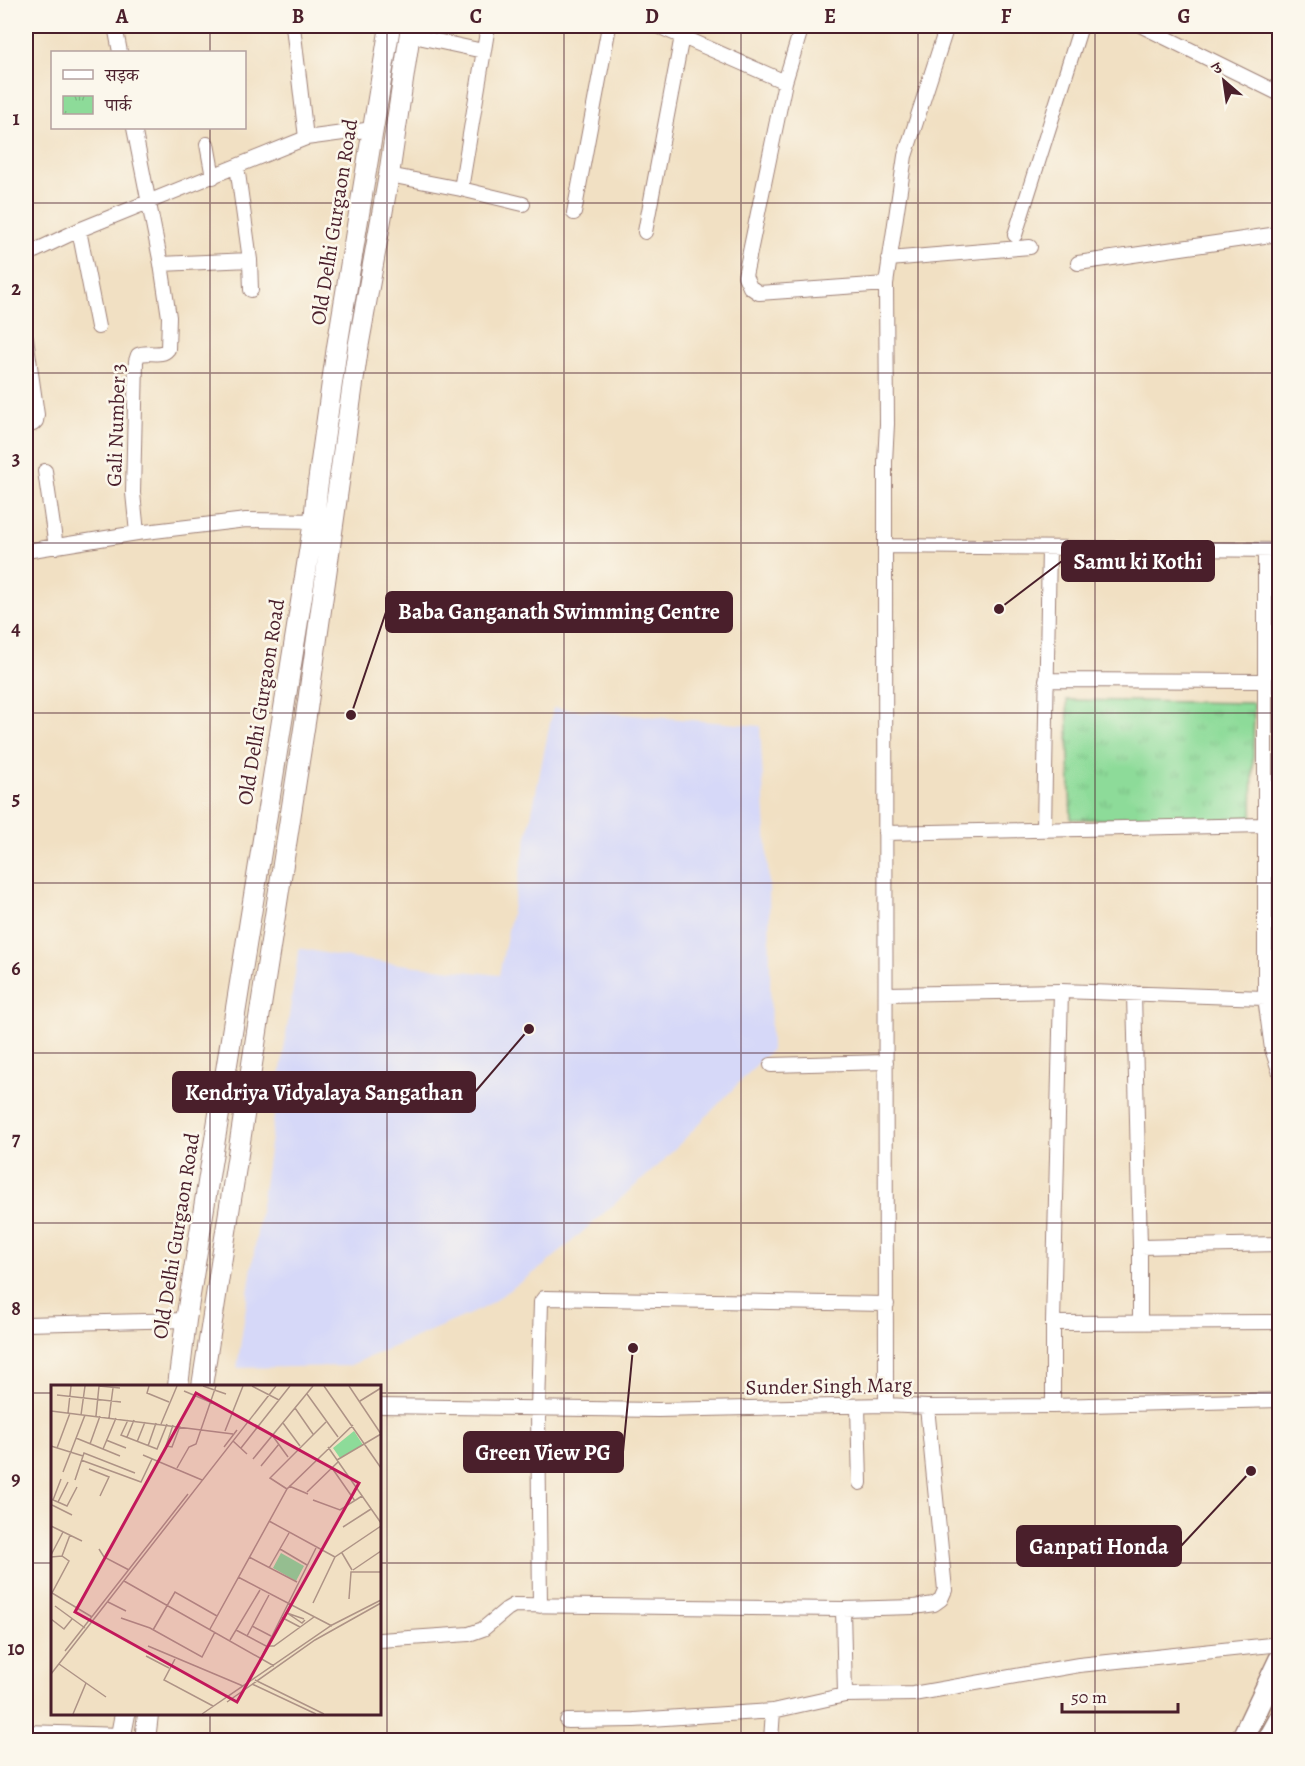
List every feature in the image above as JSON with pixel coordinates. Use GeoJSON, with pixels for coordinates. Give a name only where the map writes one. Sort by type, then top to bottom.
{"type":"FeatureCollection","features":[{"type":"Feature","properties":{"kind":"main road","name":"Old Delhi Gurgaon Road"},"geometry":{"type":"LineString","coordinates":[[202,1385],[306,716],[324,520],[316,490],[390,26]]}},
{"type":"Feature","properties":{"kind":"main road","name":"Old Delhi Gurgaon Road"},"geometry":{"type":"LineString","coordinates":[[178,1385],[186,1320],[256,886],[389,175],[410,30]]}},
{"type":"Feature","properties":{"kind":"main road"},"geometry":{"type":"LineString","coordinates":[[1242,1740],[1280,1660]]}},
{"type":"Feature","properties":{"kind":"main road"},"geometry":{"type":"LineString","coordinates":[[121,1738],[125,1715]]}},
{"type":"Feature","properties":{"kind":"main road"},"geometry":{"type":"LineString","coordinates":[[145,1740],[148,1715]]}},
{"type":"Feature","properties":{"kind":"main road"},"geometry":{"type":"LineString","coordinates":[[1269,1740],[1280,1720]]}},
{"type":"Feature","properties":{"kind":"street"},"geometry":{"type":"LineString","coordinates":[[115,26],[120,51]]}},
{"type":"Feature","properties":{"kind":"street"},"geometry":{"type":"LineString","coordinates":[[293,26],[306,138]]}},
{"type":"Feature","properties":{"kind":"street"},"geometry":{"type":"LineString","coordinates":[[460,189],[488,26]]}},
{"type":"Feature","properties":{"kind":"street"},"geometry":{"type":"LineString","coordinates":[[574,213],[609,26]]}},
{"type":"Feature","properties":{"kind":"street"},"geometry":{"type":"LineString","coordinates":[[658,26],[785,82]]}},
{"type":"Feature","properties":{"kind":"street"},"geometry":{"type":"LineString","coordinates":[[802,26],[785,82],[745,276],[750,287],[759,293],[886,284]]}},
{"type":"Feature","properties":{"kind":"street"},"geometry":{"type":"LineString","coordinates":[[886,1405],[886,284],[905,156],[947,26]]}},
{"type":"Feature","properties":{"kind":"street"},"geometry":{"type":"LineString","coordinates":[[1015,235],[1081,26]]}},
{"type":"Feature","properties":{"kind":"street"},"geometry":{"type":"LineString","coordinates":[[1142,26],[1280,94]]}},
{"type":"Feature","properties":{"kind":"street"},"geometry":{"type":"LineString","coordinates":[[410,30],[483,51]]}},
{"type":"Feature","properties":{"kind":"street"},"geometry":{"type":"LineString","coordinates":[[645,232],[682,36]]}},
{"type":"Feature","properties":{"kind":"street","name":"Gali Number 3"},"geometry":{"type":"LineString","coordinates":[[134,129],[169,317],[168,350],[162,354],[143,353],[138,355],[136,361],[133,492],[137,533]]}},
{"type":"Feature","properties":{"kind":"street"},"geometry":{"type":"LineString","coordinates":[[26,255],[79,230],[306,138],[373,129]]}},
{"type":"Feature","properties":{"kind":"street"},"geometry":{"type":"LineString","coordinates":[[207,144],[213,177]]}},
{"type":"Feature","properties":{"kind":"street"},"geometry":{"type":"LineString","coordinates":[[237,166],[250,260],[251,290]]}},
{"type":"Feature","properties":{"kind":"street"},"geometry":{"type":"LineString","coordinates":[[389,175],[523,204]]}},
{"type":"Feature","properties":{"kind":"street"},"geometry":{"type":"LineString","coordinates":[[79,230],[98,327]]}},
{"type":"Feature","properties":{"kind":"street"},"geometry":{"type":"LineString","coordinates":[[1078,263],[1280,232]]}},
{"type":"Feature","properties":{"kind":"street"},"geometry":{"type":"LineString","coordinates":[[889,260],[1030,247]]}},
{"type":"Feature","properties":{"kind":"street"},"geometry":{"type":"LineString","coordinates":[[161,264],[250,260]]}},
{"type":"Feature","properties":{"kind":"street"},"geometry":{"type":"LineString","coordinates":[[343,315],[363,319]]}},
{"type":"Feature","properties":{"kind":"street"},"geometry":{"type":"LineString","coordinates":[[26,338],[37,414],[33,424],[26,426]]}},
{"type":"Feature","properties":{"kind":"street"},"geometry":{"type":"LineString","coordinates":[[45,471],[56,547]]}},
{"type":"Feature","properties":{"kind":"street"},"geometry":{"type":"LineString","coordinates":[[26,551],[137,533],[246,520],[324,520]]}},
{"type":"Feature","properties":{"kind":"street"},"geometry":{"type":"LineString","coordinates":[[885,546],[1280,550]]}},
{"type":"Feature","properties":{"kind":"street"},"geometry":{"type":"LineString","coordinates":[[1044,830],[1049,548]]}},
{"type":"Feature","properties":{"kind":"street"},"geometry":{"type":"LineString","coordinates":[[1265,550],[1265,825],[1272,997],[1280,1073]]}},
{"type":"Feature","properties":{"kind":"street"},"geometry":{"type":"LineString","coordinates":[[1046,680],[1264,681]]}},
{"type":"Feature","properties":{"kind":"street"},"geometry":{"type":"LineString","coordinates":[[885,833],[1265,825]]}},
{"type":"Feature","properties":{"kind":"street"},"geometry":{"type":"LineString","coordinates":[[256,886],[278,889]]}},
{"type":"Feature","properties":{"kind":"street"},"geometry":{"type":"LineString","coordinates":[[886,993],[1062,991],[1272,997]]}},
{"type":"Feature","properties":{"kind":"street"},"geometry":{"type":"LineString","coordinates":[[1053,1407],[1053,1323],[1062,991]]}},
{"type":"Feature","properties":{"kind":"street"},"geometry":{"type":"LineString","coordinates":[[1134,993],[1140,1322]]}},
{"type":"Feature","properties":{"kind":"street"},"geometry":{"type":"LineString","coordinates":[[771,1065],[886,1062]]}},
{"type":"Feature","properties":{"kind":"street"},"geometry":{"type":"LineString","coordinates":[[1140,1247],[1280,1244]]}},
{"type":"Feature","properties":{"kind":"street"},"geometry":{"type":"LineString","coordinates":[[540,1606],[538,1408],[541,1302],[544,1298],[887,1304]]}},
{"type":"Feature","properties":{"kind":"street"},"geometry":{"type":"LineString","coordinates":[[26,1324],[186,1320]]}},
{"type":"Feature","properties":{"kind":"street"},"geometry":{"type":"LineString","coordinates":[[1053,1323],[1280,1322]]}},
{"type":"Feature","properties":{"kind":"street","name":"Sunder Singh Marg"},"geometry":{"type":"LineString","coordinates":[[381,1406],[658,1410],[886,1405],[1053,1407],[1280,1400]]}},
{"type":"Feature","properties":{"kind":"street"},"geometry":{"type":"LineString","coordinates":[[858,1406],[860,1483]]}},
{"type":"Feature","properties":{"kind":"street"},"geometry":{"type":"LineString","coordinates":[[381,1640],[469,1634],[483,1629],[514,1605],[843,1609],[914,1607],[934,1604],[945,1590],[927,1407]]}},
{"type":"Feature","properties":{"kind":"street"},"geometry":{"type":"LineString","coordinates":[[843,1609],[845,1695]]}},
{"type":"Feature","properties":{"kind":"street"},"geometry":{"type":"LineString","coordinates":[[567,1721],[634,1720],[773,1711],[845,1695],[913,1694],[1079,1665],[1280,1644]]}},
{"type":"Feature","properties":{"kind":"street"},"geometry":{"type":"LineString","coordinates":[[771,1740],[773,1711]]}},
{"type":"Feature","properties":{"kind":"street"},"geometry":{"type":"LineString","coordinates":[[26,1732],[121,1738]]}},
{"type":"Feature","properties":{"kind":"shaded area"},"geometry":{"type":"Polygon","coordinates":[[[553,708],[760,726],[769,886],[771,1050],[661,1163],[545,1265],[484,1308],[348,1366],[237,1368],[299,948],[354,959],[499,975],[553,708]]]}},
{"type":"Feature","properties":{"kind":"green space"},"geometry":{"type":"Polygon","coordinates":[[[1067,700],[1254,703],[1252,821],[1071,819],[1067,700]]]}},
{"type":"Feature","properties":{"kind":"place","name":"Samu ki Kothi"},"geometry":{"type":"Point","coordinates":[999,609]}},
{"type":"Feature","properties":{"kind":"place","name":"Baba Ganganath Swimming Centre"},"geometry":{"type":"Point","coordinates":[351,715]}},
{"type":"Feature","properties":{"kind":"place","name":"Kendriya Vidyalaya Sangathan"},"geometry":{"type":"Point","coordinates":[529,1029]}},
{"type":"Feature","properties":{"kind":"place","name":"Green View PG"},"geometry":{"type":"Point","coordinates":[633,1348]}},
{"type":"Feature","properties":{"kind":"place","name":"Ganpati Honda"},"geometry":{"type":"Point","coordinates":[1251,1471]}}]}
